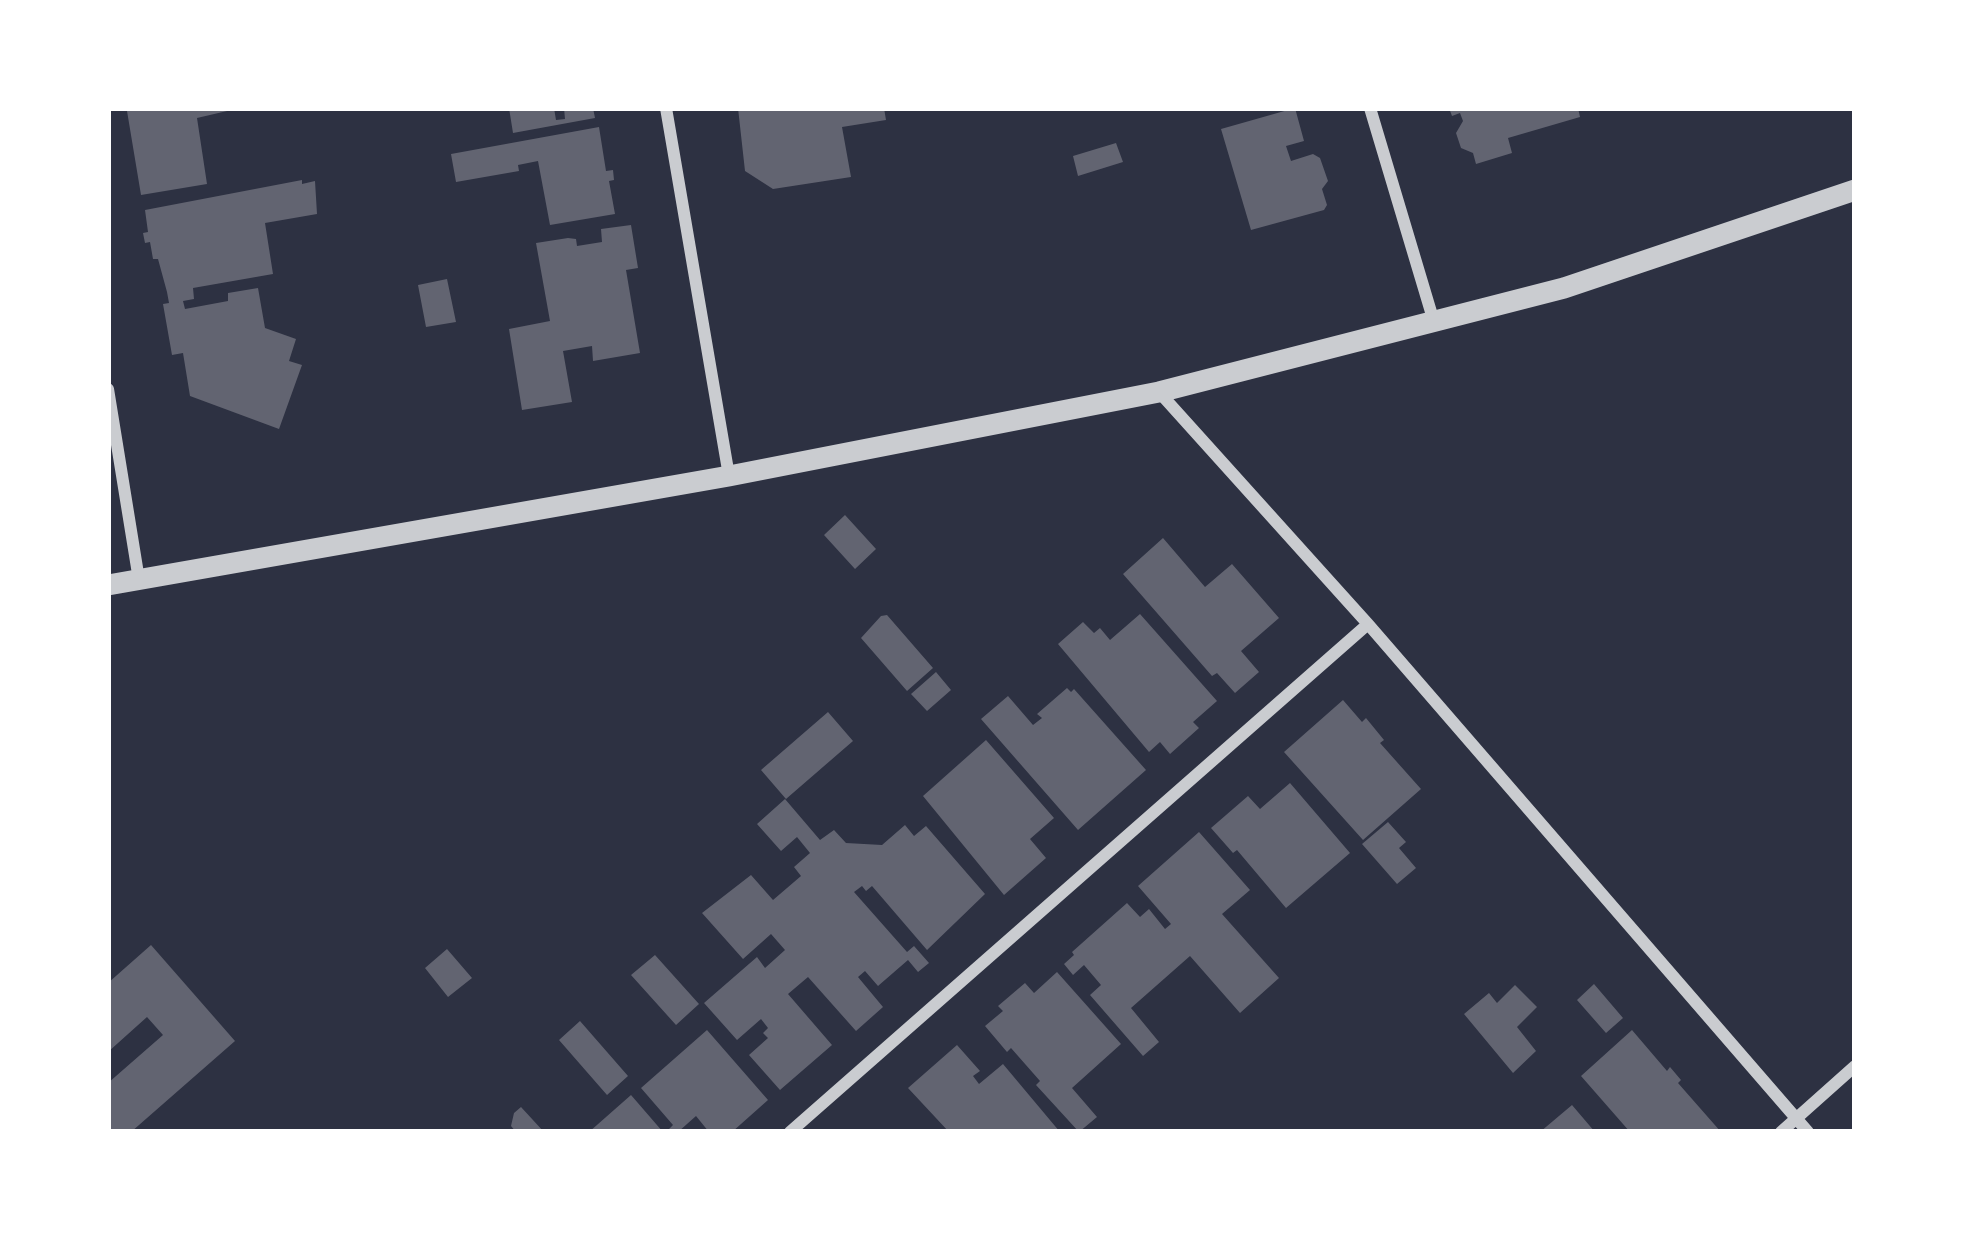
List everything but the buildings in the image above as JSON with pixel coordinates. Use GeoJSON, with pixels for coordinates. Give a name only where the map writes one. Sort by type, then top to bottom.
{"type":"FeatureCollection","features":[{"type":"Feature","properties":{"kind":"street"},"geometry":{"type":"LineString","coordinates":[[666,108],[729,476]]}},
{"type":"Feature","properties":{"kind":"street"},"geometry":{"type":"LineString","coordinates":[[1370,108],[1434,323]]}},
{"type":"Feature","properties":{"kind":"street"},"geometry":{"type":"LineString","coordinates":[[108,585],[729,476],[1159,392],[1564,288],[1855,190]]}},
{"type":"Feature","properties":{"kind":"street"},"geometry":{"type":"LineString","coordinates":[[108,389],[139,580]]}},
{"type":"Feature","properties":{"kind":"street"},"geometry":{"type":"LineString","coordinates":[[1159,392],[1368,624],[1808,1132]]}},
{"type":"Feature","properties":{"kind":"street"},"geometry":{"type":"LineString","coordinates":[[790,1132],[1368,624]]}},
{"type":"Feature","properties":{"kind":"street"},"geometry":{"type":"LineString","coordinates":[[1781,1132],[1855,1066]]}}]}
